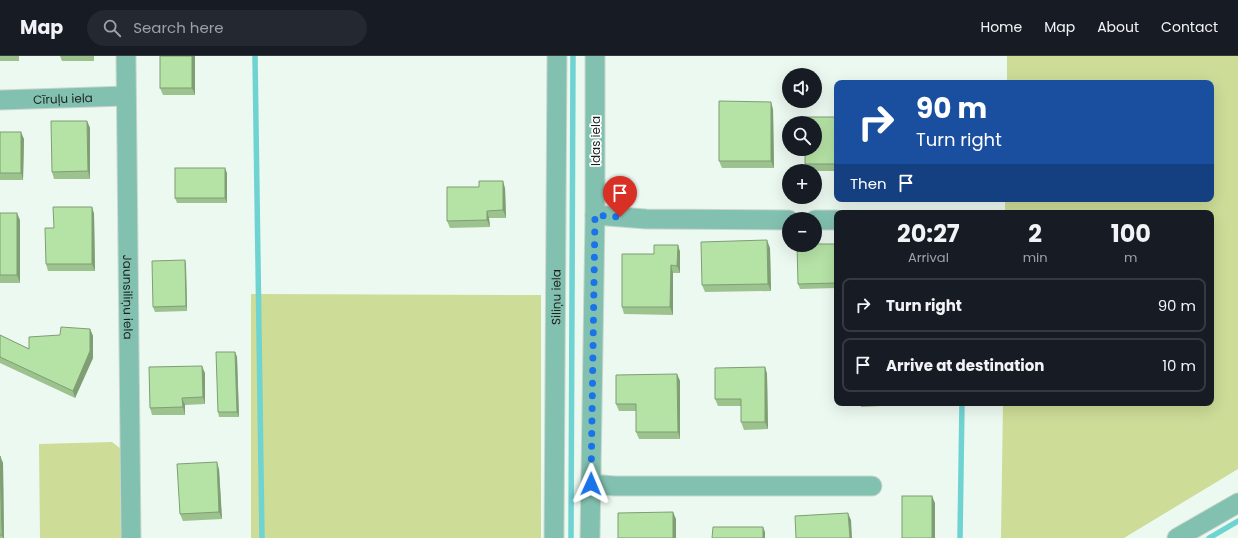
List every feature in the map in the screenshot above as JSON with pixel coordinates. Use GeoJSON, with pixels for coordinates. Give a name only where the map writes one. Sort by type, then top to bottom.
{"type":"FeatureCollection","features":[{"type":"Feature","properties":{"kind":"street","name":"Jaunsiliņu iela"},"geometry":{"type":"LineString","coordinates":[[126,56],[131,538]]}},
{"type":"Feature","properties":{"kind":"street","name":"Siliņu iela"},"geometry":{"type":"LineString","coordinates":[[554,538],[557,56]]}},
{"type":"Feature","properties":{"kind":"street","name":"Idas iela"},"geometry":{"type":"LineString","coordinates":[[590,538],[595,215],[595,56]]}},
{"type":"Feature","properties":{"kind":"street","name":"Cīruļu iela"},"geometry":{"type":"LineString","coordinates":[[0,100],[126,96]]}},
{"type":"Feature","properties":{"kind":"street"},"geometry":{"type":"LineString","coordinates":[[595,215],[646,219],[782,220]]}},
{"type":"Feature","properties":{"kind":"street"},"geometry":{"type":"LineString","coordinates":[[822,220],[834,220]]}},
{"type":"Feature","properties":{"kind":"street"},"geometry":{"type":"LineString","coordinates":[[591,484],[614,486],[872,486]]}},
{"type":"Feature","properties":{"kind":"street"},"geometry":{"type":"LineString","coordinates":[[1178,538],[1238,503]]}},
{"type":"Feature","properties":{"kind":"green space"},"geometry":{"type":"Polygon","coordinates":[[[1007,56],[1238,56],[1238,469],[1124,538],[1001,538],[1003,406],[1214,406],[1214,210],[1005,210],[1005,202],[1214,202],[1214,80],[1007,80],[1007,56]]]}},
{"type":"Feature","properties":{"kind":"green space"},"geometry":{"type":"Polygon","coordinates":[[[251,294],[541,295],[541,538],[251,538],[251,294]]]}},
{"type":"Feature","properties":{"kind":"green space"},"geometry":{"type":"Polygon","coordinates":[[[112,442],[121,449],[122,538],[40,538],[39,444],[112,442]]]}},
{"type":"Feature","properties":{"kind":"building"},"geometry":{"type":"Polygon","coordinates":[[[160,56],[192,56],[192,88],[160,88],[160,56]]]}},
{"type":"Feature","properties":{"kind":"building"},"geometry":{"type":"Polygon","coordinates":[[[719,101],[771,102],[771,161],[719,161],[719,101]]]}},
{"type":"Feature","properties":{"kind":"building"},"geometry":{"type":"Polygon","coordinates":[[[822,117],[834,117],[834,164],[805,164],[805,156],[822,156],[822,117]]]}},
{"type":"Feature","properties":{"kind":"building"},"geometry":{"type":"Polygon","coordinates":[[[51,121],[87,121],[88,171],[52,172],[51,121]]]}},
{"type":"Feature","properties":{"kind":"building"},"geometry":{"type":"Polygon","coordinates":[[[0,132],[21,132],[21,173],[0,173],[0,132]]]}},
{"type":"Feature","properties":{"kind":"building"},"geometry":{"type":"Polygon","coordinates":[[[175,168],[225,168],[225,198],[175,198],[175,168]]]}},
{"type":"Feature","properties":{"kind":"building"},"geometry":{"type":"Polygon","coordinates":[[[479,181],[503,181],[503,210],[487,211],[487,220],[447,221],[447,187],[479,187],[479,181]]]}},
{"type":"Feature","properties":{"kind":"building"},"geometry":{"type":"Polygon","coordinates":[[[53,207],[92,207],[92,264],[46,264],[45,228],[54,228],[53,207]]]}},
{"type":"Feature","properties":{"kind":"building"},"geometry":{"type":"Polygon","coordinates":[[[0,213],[17,213],[17,275],[0,275],[0,213]]]}},
{"type":"Feature","properties":{"kind":"building"},"geometry":{"type":"Polygon","coordinates":[[[767,240],[768,284],[702,285],[701,242],[767,240]]]}},
{"type":"Feature","properties":{"kind":"building"},"geometry":{"type":"Polygon","coordinates":[[[822,244],[834,244],[834,283],[798,284],[797,252],[822,252],[822,244]]]}},
{"type":"Feature","properties":{"kind":"building"},"geometry":{"type":"Polygon","coordinates":[[[654,245],[678,245],[677,266],[671,265],[670,307],[622,307],[622,254],[654,254],[654,245]]]}},
{"type":"Feature","properties":{"kind":"building"},"geometry":{"type":"Polygon","coordinates":[[[185,260],[186,306],[153,307],[152,261],[185,260]]]}},
{"type":"Feature","properties":{"kind":"building"},"geometry":{"type":"Polygon","coordinates":[[[61,327],[90,329],[90,351],[73,391],[0,357],[0,335],[29,349],[29,337],[60,335],[61,327]]]}},
{"type":"Feature","properties":{"kind":"building"},"geometry":{"type":"Polygon","coordinates":[[[216,352],[235,352],[237,412],[218,412],[216,352]]]}},
{"type":"Feature","properties":{"kind":"building"},"geometry":{"type":"Polygon","coordinates":[[[202,366],[203,397],[182,398],[183,407],[150,408],[149,367],[202,366]]]}},
{"type":"Feature","properties":{"kind":"building"},"geometry":{"type":"Polygon","coordinates":[[[765,367],[765,422],[741,422],[741,399],[715,399],[715,368],[765,367]]]}},
{"type":"Feature","properties":{"kind":"building"},"geometry":{"type":"Polygon","coordinates":[[[677,374],[678,432],[636,432],[636,404],[616,404],[616,375],[677,374]]]}},
{"type":"Feature","properties":{"kind":"building"},"geometry":{"type":"Polygon","coordinates":[[[0,456],[2,535],[0,535],[0,456]]]}},
{"type":"Feature","properties":{"kind":"building"},"geometry":{"type":"Polygon","coordinates":[[[217,462],[219,512],[180,514],[177,464],[217,462]]]}},
{"type":"Feature","properties":{"kind":"building"},"geometry":{"type":"Polygon","coordinates":[[[902,496],[932,496],[932,538],[902,538],[902,496]]]}},
{"type":"Feature","properties":{"kind":"building"},"geometry":{"type":"Polygon","coordinates":[[[673,512],[673,538],[618,538],[618,513],[673,512]]]}},
{"type":"Feature","properties":{"kind":"building"},"geometry":{"type":"Polygon","coordinates":[[[848,513],[850,538],[796,538],[795,516],[848,513]]]}},
{"type":"Feature","properties":{"kind":"building"},"geometry":{"type":"Polygon","coordinates":[[[713,527],[763,527],[763,538],[712,538],[713,527]]]}},
{"type":"Feature","properties":{"kind":"waterway"},"geometry":{"type":"LineString","coordinates":[[255,56],[262,538]]}},
{"type":"Feature","properties":{"kind":"waterway"},"geometry":{"type":"LineString","coordinates":[[571,538],[573,56]]}},
{"type":"Feature","properties":{"kind":"waterway"},"geometry":{"type":"LineString","coordinates":[[960,538],[962,406]]}},
{"type":"Feature","properties":{"kind":"waterway"},"geometry":{"type":"LineString","coordinates":[[1209,538],[1238,521]]}},
{"type":"Feature","properties":{"kind":"route"},"geometry":{"type":"LineString","coordinates":[[591,484],[595,215],[620,217]]}}]}
